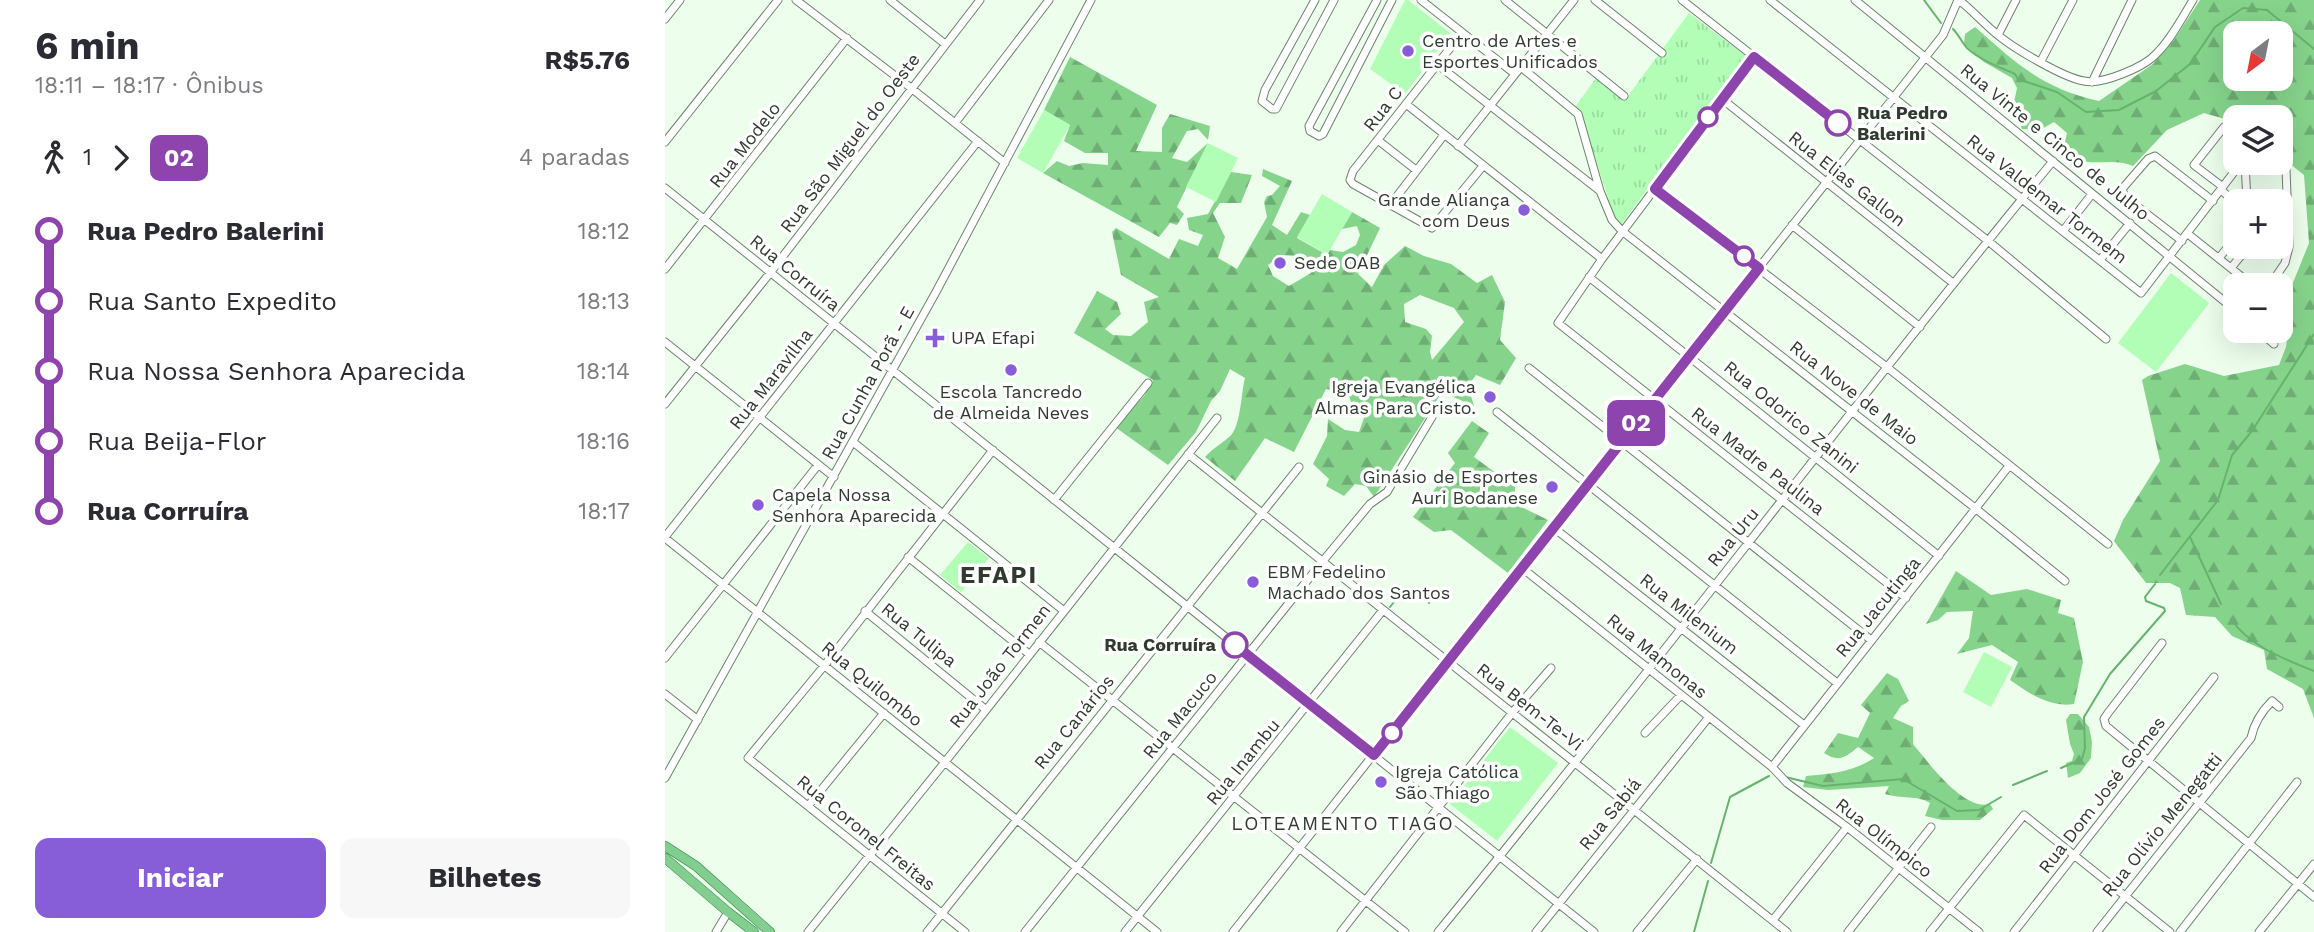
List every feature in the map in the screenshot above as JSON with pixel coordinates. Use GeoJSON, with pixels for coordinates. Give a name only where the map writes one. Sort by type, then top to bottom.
{"type":"FeatureCollection","features":[{"type":"Feature","properties":{"kind":"main road"},"geometry":{"type":"LineString","coordinates":[[665,846],[696,866],[770,932]]}},
{"type":"Feature","properties":{"kind":"main road"},"geometry":{"type":"LineString","coordinates":[[665,858],[754,932]]}},
{"type":"Feature","properties":{"kind":"main road"},"geometry":{"type":"LineString","coordinates":[[685,877],[688,869],[696,866]]}},
{"type":"Feature","properties":{"kind":"main road"},"geometry":{"type":"LineString","coordinates":[[727,912],[735,909],[738,901]]}},
{"type":"Feature","properties":{"kind":"street"},"geometry":{"type":"LineString","coordinates":[[665,19],[680,0]]}},
{"type":"Feature","properties":{"kind":"street"},"geometry":{"type":"LineString","coordinates":[[665,142],[778,0]]}},
{"type":"Feature","properties":{"kind":"street"},"geometry":{"type":"LineString","coordinates":[[796,0],[1005,163]]}},
{"type":"Feature","properties":{"kind":"street"},"geometry":{"type":"LineString","coordinates":[[890,0],[945,44]]}},
{"type":"Feature","properties":{"kind":"street","name":"Rua São Miguel do Oeste"},"geometry":{"type":"LineString","coordinates":[[665,404],[770,273],[980,0]]}},
{"type":"Feature","properties":{"kind":"street"},"geometry":{"type":"LineString","coordinates":[[955,123],[1049,0]]}},
{"type":"Feature","properties":{"kind":"street","name":"Rua Cunha Porã - E"},"geometry":{"type":"LineString","coordinates":[[665,779],[893,370],[1091,0]]}},
{"type":"Feature","properties":{"kind":"street"},"geometry":{"type":"LineString","coordinates":[[1315,0],[1265,90],[1262,101],[1272,109],[1276,109],[1334,0]]}},
{"type":"Feature","properties":{"kind":"street"},"geometry":{"type":"LineString","coordinates":[[1377,0],[1309,126],[1310,131],[1319,136],[1323,134],[1392,0]]}},
{"type":"Feature","properties":{"kind":"street"},"geometry":{"type":"LineString","coordinates":[[1420,0],[1462,33],[1578,114],[1600,191],[1612,220],[1622,231]]}},
{"type":"Feature","properties":{"kind":"street"},"geometry":{"type":"LineString","coordinates":[[1505,0],[1624,96]]}},
{"type":"Feature","properties":{"kind":"street"},"geometry":{"type":"LineString","coordinates":[[1458,146],[1574,0]]}},
{"type":"Feature","properties":{"kind":"street"},"geometry":{"type":"LineString","coordinates":[[1595,0],[1662,53]]}},
{"type":"Feature","properties":{"kind":"street"},"geometry":{"type":"LineString","coordinates":[[1682,0],[1987,240],[2106,338]]}},
{"type":"Feature","properties":{"kind":"street","name":"Rua Valdemar Tormem"},"geometry":{"type":"LineString","coordinates":[[1770,0],[2141,293],[2171,256]]}},
{"type":"Feature","properties":{"kind":"street","name":"Rua Vinte e Cinco de Julho"},"geometry":{"type":"LineString","coordinates":[[1855,0],[2223,300]]}},
{"type":"Feature","properties":{"kind":"street"},"geometry":{"type":"LineString","coordinates":[[1233,932],[1943,36],[1959,0],[1998,35],[2041,61],[2082,81],[2092,82],[2141,65],[2156,55],[2193,0]]}},
{"type":"Feature","properties":{"kind":"street"},"geometry":{"type":"LineString","coordinates":[[1998,35],[2016,0]]}},
{"type":"Feature","properties":{"kind":"street"},"geometry":{"type":"LineString","coordinates":[[2041,61],[2073,0]]}},
{"type":"Feature","properties":{"kind":"street"},"geometry":{"type":"LineString","coordinates":[[2092,82],[2132,0]]}},
{"type":"Feature","properties":{"kind":"street","name":"Rua C"},"geometry":{"type":"LineString","coordinates":[[1391,204],[1353,184],[1350,180],[1353,171],[1462,33]]}},
{"type":"Feature","properties":{"kind":"street","name":"Rua Modelo"},"geometry":{"type":"LineString","coordinates":[[665,269],[847,38]]}},
{"type":"Feature","properties":{"kind":"street"},"geometry":{"type":"LineString","coordinates":[[1589,277],[1754,57]]}},
{"type":"Feature","properties":{"kind":"street"},"geometry":{"type":"LineString","coordinates":[[1438,65],[1600,191]]}},
{"type":"Feature","properties":{"kind":"street","name":"Rua Elias Gallon"},"geometry":{"type":"LineString","coordinates":[[1722,99],[1953,283]]}},
{"type":"Feature","properties":{"kind":"street"},"geometry":{"type":"LineString","coordinates":[[1406,104],[1602,259]]}},
{"type":"Feature","properties":{"kind":"street"},"geometry":{"type":"LineString","coordinates":[[2222,189],[2194,164],[2223,128]]}},
{"type":"Feature","properties":{"kind":"street"},"geometry":{"type":"LineString","coordinates":[[1444,135],[1391,204],[1432,228],[1483,166]]}},
{"type":"Feature","properties":{"kind":"street","name":"Rua Maravilha"},"geometry":{"type":"LineString","coordinates":[[665,538],[978,141]]}},
{"type":"Feature","properties":{"kind":"street"},"geometry":{"type":"LineString","coordinates":[[1379,141],[1416,170]]}},
{"type":"Feature","properties":{"kind":"street"},"geometry":{"type":"LineString","coordinates":[[2182,241],[2125,197],[2122,189],[2148,159],[2155,156],[2213,201]]}},
{"type":"Feature","properties":{"kind":"street","name":"Rua Uru"},"geometry":{"type":"LineString","coordinates":[[1438,932],[1682,628],[1987,240],[2053,161]]}},
{"type":"Feature","properties":{"kind":"street"},"geometry":{"type":"LineString","coordinates":[[2171,256],[2233,175]]}},
{"type":"Feature","properties":{"kind":"street","name":"Rua Corruíra"},"geometry":{"type":"LineString","coordinates":[[665,188],[1594,932]]}},
{"type":"Feature","properties":{"kind":"street"},"geometry":{"type":"LineString","coordinates":[[1655,189],[1888,368],[2108,544]]}},
{"type":"Feature","properties":{"kind":"street"},"geometry":{"type":"LineString","coordinates":[[2063,231],[2092,194]]}},
{"type":"Feature","properties":{"kind":"street"},"geometry":{"type":"LineString","coordinates":[[2100,260],[2130,223]]}},
{"type":"Feature","properties":{"kind":"street"},"geometry":{"type":"LineString","coordinates":[[1792,225],[1920,327]]}},
{"type":"Feature","properties":{"kind":"street","name":"Rua Nove de Maio"},"geometry":{"type":"LineString","coordinates":[[1622,231],[2065,581]]}},
{"type":"Feature","properties":{"kind":"street"},"geometry":{"type":"LineString","coordinates":[[2188,234],[2237,273]]}},
{"type":"Feature","properties":{"kind":"street"},"geometry":{"type":"LineString","coordinates":[[2219,258],[2223,253]]}},
{"type":"Feature","properties":{"kind":"street"},"geometry":{"type":"LineString","coordinates":[[2231,268],[2238,259]]}},
{"type":"Feature","properties":{"kind":"street","name":"Rua Madre Paulina"},"geometry":{"type":"LineString","coordinates":[[1589,277],[1558,323],[1906,598]]}},
{"type":"Feature","properties":{"kind":"street","name":"Rua Odorico Zanini"},"geometry":{"type":"LineString","coordinates":[[1589,277],[1939,556]]}},
{"type":"Feature","properties":{"kind":"street"},"geometry":{"type":"LineString","coordinates":[[665,342],[834,477]]}},
{"type":"Feature","properties":{"kind":"street"},"geometry":{"type":"LineString","coordinates":[[1529,368],[1871,640]]}},
{"type":"Feature","properties":{"kind":"street"},"geometry":{"type":"LineString","coordinates":[[1054,500],[1148,383]]}},
{"type":"Feature","properties":{"kind":"street"},"geometry":{"type":"LineString","coordinates":[[1497,412],[1837,684]]}},
{"type":"Feature","properties":{"kind":"street","name":"Rua Macuco"},"geometry":{"type":"LineString","coordinates":[[1025,932],[1322,562],[1370,505],[1387,492],[1432,417]]}},
{"type":"Feature","properties":{"kind":"street","name":"Rua João Tormen"},"geometry":{"type":"LineString","coordinates":[[808,932],[1217,418]]}},
{"type":"Feature","properties":{"kind":"street"},"geometry":{"type":"LineString","coordinates":[[853,442],[1064,611]]}},
{"type":"Feature","properties":{"kind":"street"},"geometry":{"type":"LineString","coordinates":[[824,666],[992,450]]}},
{"type":"Feature","properties":{"kind":"street","name":"Rua Bem-Te-Vi"},"geometry":{"type":"LineString","coordinates":[[1188,454],[1787,932]]}},
{"type":"Feature","properties":{"kind":"street"},"geometry":{"type":"LineString","coordinates":[[665,658],[818,465]]}},
{"type":"Feature","properties":{"kind":"street","name":"Rua Jacutinga"},"geometry":{"type":"LineString","coordinates":[[1772,767],[2008,466]]}},
{"type":"Feature","properties":{"kind":"street","name":"Rua Canários"},"geometry":{"type":"LineString","coordinates":[[927,932],[1299,467]]}},
{"type":"Feature","properties":{"kind":"street","name":"Rua Milenium"},"geometry":{"type":"LineString","coordinates":[[1554,528],[1804,725]]}},
{"type":"Feature","properties":{"kind":"street","name":"Rua Quilombo"},"geometry":{"type":"LineString","coordinates":[[665,538],[1157,932]]}},
{"type":"Feature","properties":{"kind":"street"},"geometry":{"type":"LineString","coordinates":[[908,556],[1029,654]]}},
{"type":"Feature","properties":{"kind":"street","name":"Rua Mamonas"},"geometry":{"type":"LineString","coordinates":[[1522,568],[1772,767]]}},
{"type":"Feature","properties":{"kind":"street","name":"Rua Inambu"},"geometry":{"type":"LineString","coordinates":[[1125,932],[1383,610]]}},
{"type":"Feature","properties":{"kind":"street","name":"Rua Tulipa"},"geometry":{"type":"LineString","coordinates":[[865,611],[985,709]]}},
{"type":"Feature","properties":{"kind":"street"},"geometry":{"type":"LineString","coordinates":[[1039,642],[1405,932]]}},
{"type":"Feature","properties":{"kind":"street"},"geometry":{"type":"LineString","coordinates":[[2162,643],[2108,713],[2104,719],[2106,726],[2314,897]]}},
{"type":"Feature","properties":{"kind":"street","name":"Rua Coronel Freitas"},"geometry":{"type":"LineString","coordinates":[[824,666],[748,758],[965,932]]}},
{"type":"Feature","properties":{"kind":"street"},"geometry":{"type":"LineString","coordinates":[[1341,932],[1512,713],[1551,668]]}},
{"type":"Feature","properties":{"kind":"street","name":"Rua Dom José Gomes"},"geometry":{"type":"LineString","coordinates":[[2014,932],[2214,677]]}},
{"type":"Feature","properties":{"kind":"street"},"geometry":{"type":"LineString","coordinates":[[665,694],[698,720]]}},
{"type":"Feature","properties":{"kind":"street"},"geometry":{"type":"LineString","coordinates":[[1645,733],[1681,695]]}},
{"type":"Feature","properties":{"kind":"street","name":"Rua Olívio Menegatti"},"geometry":{"type":"LineString","coordinates":[[2097,932],[2251,738],[2254,725],[2265,709],[2272,701],[2279,707]]}},
{"type":"Feature","properties":{"kind":"street"},"geometry":{"type":"LineString","coordinates":[[808,806],[884,713]]}},
{"type":"Feature","properties":{"kind":"street","name":"Rua Sabiá"},"geometry":{"type":"LineString","coordinates":[[1536,932],[1709,717]]}},
{"type":"Feature","properties":{"kind":"street","name":"Rua Olímpico"},"geometry":{"type":"LineString","coordinates":[[1772,767],[1787,783],[1979,932]]}},
{"type":"Feature","properties":{"kind":"street"},"geometry":{"type":"LineString","coordinates":[[2180,932],[2297,782]]}},
{"type":"Feature","properties":{"kind":"street"},"geometry":{"type":"LineString","coordinates":[[1930,932],[2024,814],[2170,932]]}},
{"type":"Feature","properties":{"kind":"street"},"geometry":{"type":"LineString","coordinates":[[1773,920],[1847,827]]}},
{"type":"Feature","properties":{"kind":"street"},"geometry":{"type":"LineString","coordinates":[[1848,932],[1931,827]]}},
{"type":"Feature","properties":{"kind":"street"},"geometry":{"type":"LineString","coordinates":[[1637,932],[1697,859]]}},
{"type":"Feature","properties":{"kind":"street"},"geometry":{"type":"LineString","coordinates":[[2259,932],[2314,864]]}},
{"type":"Feature","properties":{"kind":"street"},"geometry":{"type":"LineString","coordinates":[[716,932],[727,912]]}},
{"type":"Feature","properties":{"kind":"green space","name":"Centro de Artes e Esportes Unificados"},"geometry":{"type":"Polygon","coordinates":[[[1405,0],[1450,33],[1405,94],[1370,69],[1405,0]]]}},
{"type":"Feature","properties":{"kind":"green space"},"geometry":{"type":"Polygon","coordinates":[[[2200,0],[2314,0],[2314,718],[2303,689],[2267,669],[2264,650],[2232,636],[2215,617],[2186,615],[2180,588],[2170,583],[2146,583],[2114,541],[2123,520],[2160,461],[2142,380],[2185,364],[2224,376],[2279,365],[2287,343],[2293,343],[2293,283],[2309,243],[2304,175],[2293,166],[2293,105],[2223,105],[2223,119],[2204,113],[2167,130],[2133,166],[2115,162],[2081,161],[2063,151],[2067,133],[2054,122],[2040,130],[2022,129],[2013,107],[2017,88],[2012,78],[1984,62],[1964,44],[1965,34],[1975,27],[2018,63],[2046,82],[2099,101],[2153,64],[2174,40],[2200,0]]]}},
{"type":"Feature","properties":{"kind":"green space"},"geometry":{"type":"Polygon","coordinates":[[[1689,13],[1746,56],[1621,225],[1616,222],[1579,109],[1575,107],[1596,78],[1625,100],[1689,13]]]}},
{"type":"Feature","properties":{"kind":"green space"},"geometry":{"type":"Polygon","coordinates":[[[1070,57],[1157,105],[1136,151],[1162,152],[1162,128],[1170,114],[1210,126],[1208,140],[1198,129],[1187,131],[1172,158],[1187,162],[1208,143],[1177,207],[1184,214],[1177,225],[1170,223],[1159,237],[1043,173],[1057,161],[1069,166],[1083,163],[1108,165],[1108,153],[1085,153],[1064,141],[1070,125],[1044,110],[1070,57]]]}},
{"type":"Feature","properties":{"kind":"green space"},"geometry":{"type":"Polygon","coordinates":[[[1044,110],[1070,125],[1043,173],[1017,158],[1044,110]]]}},
{"type":"Feature","properties":{"kind":"green space"},"geometry":{"type":"Polygon","coordinates":[[[1208,143],[1238,158],[1216,202],[1186,187],[1208,143]]]}},
{"type":"Feature","properties":{"kind":"green space"},"geometry":{"type":"Polygon","coordinates":[[[1263,169],[1292,181],[1272,225],[1287,235],[1301,212],[1310,215],[1297,238],[1327,255],[1330,250],[1343,252],[1356,245],[1360,235],[1357,226],[1342,229],[1352,212],[1380,228],[1358,274],[1372,287],[1384,265],[1405,246],[1424,256],[1451,264],[1477,283],[1492,275],[1505,302],[1500,340],[1516,358],[1500,385],[1476,375],[1468,386],[1474,406],[1442,392],[1374,497],[1366,486],[1355,484],[1344,496],[1326,486],[1329,479],[1313,464],[1327,436],[1328,419],[1345,430],[1359,432],[1364,418],[1352,405],[1348,393],[1326,389],[1294,452],[1265,438],[1235,481],[1205,457],[1235,429],[1245,378],[1230,369],[1196,432],[1168,465],[1115,427],[1144,396],[1153,380],[1074,333],[1097,291],[1117,302],[1121,314],[1105,329],[1113,335],[1131,336],[1148,322],[1144,302],[1159,297],[1121,275],[1112,232],[1116,228],[1169,259],[1179,239],[1198,246],[1203,235],[1189,230],[1187,218],[1208,214],[1231,172],[1252,175],[1241,203],[1220,203],[1213,213],[1225,237],[1218,258],[1237,269],[1267,217],[1264,202],[1267,196],[1272,195],[1280,186],[1262,176],[1263,169]],[[1282,255],[1268,265],[1273,276],[1289,286],[1311,273],[1310,267],[1299,256],[1282,255]],[[1420,295],[1404,304],[1405,322],[1426,329],[1432,336],[1432,360],[1464,322],[1454,308],[1420,295]]]}},
{"type":"Feature","properties":{"kind":"green space"},"geometry":{"type":"Polygon","coordinates":[[[1322,194],[1352,212],[1327,255],[1297,237],[1322,194]]]}},
{"type":"Feature","properties":{"kind":"green space"},"geometry":{"type":"Polygon","coordinates":[[[2171,273],[2209,303],[2156,372],[2118,343],[2171,273]]]}},
{"type":"Feature","properties":{"kind":"green space"},"geometry":{"type":"Polygon","coordinates":[[[1472,421],[1489,433],[1474,457],[1515,487],[1515,504],[1548,520],[1508,573],[1451,530],[1434,532],[1413,517],[1455,463],[1448,453],[1472,421]]]}},
{"type":"Feature","properties":{"kind":"green space"},"geometry":{"type":"Polygon","coordinates":[[[968,542],[989,558],[961,592],[940,575],[968,542]]]}},
{"type":"Feature","properties":{"kind":"green space"},"geometry":{"type":"Polygon","coordinates":[[[1956,571],[1991,595],[2027,589],[2061,600],[2058,613],[2074,618],[2083,662],[2074,704],[2048,702],[2010,680],[2018,662],[1992,645],[1957,654],[1969,638],[1973,611],[1947,612],[1938,620],[1926,624],[1956,571]]]}},
{"type":"Feature","properties":{"kind":"green space"},"geometry":{"type":"Polygon","coordinates":[[[1984,652],[2012,667],[1991,707],[1963,692],[1984,652]]]}},
{"type":"Feature","properties":{"kind":"green space"},"geometry":{"type":"Polygon","coordinates":[[[1887,673],[1898,679],[1909,701],[1901,706],[1893,718],[1913,727],[1913,744],[1947,784],[1969,800],[1990,804],[1993,809],[1980,820],[1942,820],[1925,816],[1930,803],[1885,794],[1889,786],[1828,790],[1803,787],[1806,776],[1850,769],[1874,758],[1858,747],[1842,758],[1834,758],[1824,753],[1838,733],[1858,738],[1870,713],[1861,705],[1887,673]]]}},
{"type":"Feature","properties":{"kind":"green space"},"geometry":{"type":"Polygon","coordinates":[[[2070,714],[2078,714],[2089,727],[2092,742],[2091,758],[2080,773],[2068,778],[2066,763],[2072,761],[2074,754],[2066,720],[2070,714]]]}},
{"type":"Feature","properties":{"kind":"green space"},"geometry":{"type":"Polygon","coordinates":[[[1510,727],[1558,763],[1497,841],[1450,804],[1510,727]]]}},
{"type":"Feature","properties":{"kind":"waterway"},"geometry":{"type":"LineString","coordinates":[[1924,0],[1941,23]]}},
{"type":"Feature","properties":{"kind":"waterway"},"geometry":{"type":"LineString","coordinates":[[1953,29],[1967,48],[1978,56],[2015,74],[2018,79],[2057,92],[2086,112],[2119,110],[2156,91],[2190,64],[2215,27],[2243,8],[2267,10],[2314,49]]}},
{"type":"Feature","properties":{"kind":"waterway"},"geometry":{"type":"LineString","coordinates":[[2160,575],[2218,500],[2232,455],[2252,431],[2314,334]]}},
{"type":"Feature","properties":{"kind":"waterway"},"geometry":{"type":"LineString","coordinates":[[2190,537],[2221,604]]}},
{"type":"Feature","properties":{"kind":"waterway"},"geometry":{"type":"LineString","coordinates":[[2061,768],[2082,759],[2085,748],[2084,717],[2110,674],[2165,611],[2164,608],[2146,601],[2145,597],[2155,584]]}},
{"type":"Feature","properties":{"kind":"waterway"},"geometry":{"type":"LineString","coordinates":[[1390,607],[1402,592],[1426,598],[1429,603]]}},
{"type":"Feature","properties":{"kind":"waterway"},"geometry":{"type":"LineString","coordinates":[[2231,619],[2257,644],[2314,671]]}},
{"type":"Feature","properties":{"kind":"waterway"},"geometry":{"type":"LineString","coordinates":[[2013,785],[2047,771]]}},
{"type":"Feature","properties":{"kind":"waterway"},"geometry":{"type":"LineString","coordinates":[[1711,863],[1730,797],[1769,776]]}},
{"type":"Feature","properties":{"kind":"waterway"},"geometry":{"type":"LineString","coordinates":[[1785,777],[1823,786],[1903,779],[1957,811],[1979,810],[2001,797]]}},
{"type":"Feature","properties":{"kind":"waterway"},"geometry":{"type":"LineString","coordinates":[[1694,932],[1708,881]]}},
{"type":"Feature","properties":{"kind":"bus line","name":"02"},"geometry":{"type":"LineString","coordinates":[[1235,645],[1374,755],[1759,268],[1655,189],[1754,57],[1838,123]]}},
{"type":"Feature","properties":{"kind":"place","name":"Centro de Artes e Esportes Unificados"},"geometry":{"type":"Point","coordinates":[1408,51]}},
{"type":"Feature","properties":{"kind":"place","name":"Rua Pedro Balerini"},"geometry":{"type":"Point","coordinates":[1838,123]}},
{"type":"Feature","properties":{"kind":"place","name":"Grande Aliança com Deus"},"geometry":{"type":"Point","coordinates":[1524,210]}},
{"type":"Feature","properties":{"kind":"place","name":"Sede OAB"},"geometry":{"type":"Point","coordinates":[1280,263]}},
{"type":"Feature","properties":{"kind":"place","name":"UPA Efapi"},"geometry":{"type":"Point","coordinates":[935,338]}},
{"type":"Feature","properties":{"kind":"place","name":"Escola Tancredo de Almeida Neves"},"geometry":{"type":"Point","coordinates":[1011,370]}},
{"type":"Feature","properties":{"kind":"place","name":"Igreja Evangélica Almas Para Cristo."},"geometry":{"type":"Point","coordinates":[1490,397]}},
{"type":"Feature","properties":{"kind":"place","name":"Ginásio de Esportes Auri Bodanese"},"geometry":{"type":"Point","coordinates":[1552,487]}},
{"type":"Feature","properties":{"kind":"place","name":"Capela Nossa Senhora Aparecida"},"geometry":{"type":"Point","coordinates":[758,505]}},
{"type":"Feature","properties":{"kind":"place","name":"EBM Fedelino Machado dos Santos"},"geometry":{"type":"Point","coordinates":[1253,582]}},
{"type":"Feature","properties":{"kind":"place","name":"Rua Corruíra"},"geometry":{"type":"Point","coordinates":[1235,645]}},
{"type":"Feature","properties":{"kind":"place","name":"Igreja Católica São Thiago"},"geometry":{"type":"Point","coordinates":[1381,782]}},
{"type":"Feature","properties":{"kind":"district","name":"EFAPI"},"geometry":{"type":"Point","coordinates":[999,575]}},
{"type":"Feature","properties":{"kind":"district","name":"LOTEAMENTO TIAGO"},"geometry":{"type":"Point","coordinates":[1343,823]}}]}
